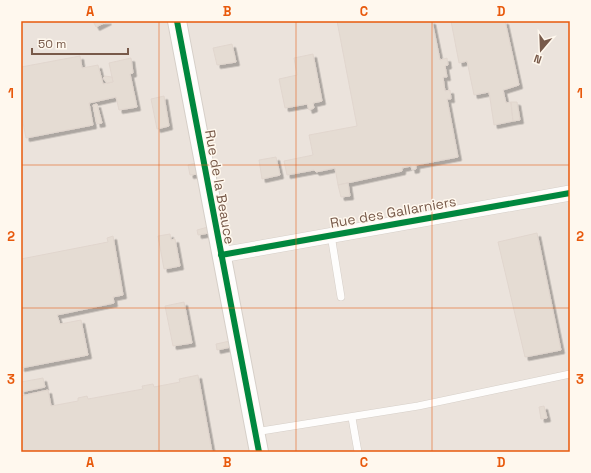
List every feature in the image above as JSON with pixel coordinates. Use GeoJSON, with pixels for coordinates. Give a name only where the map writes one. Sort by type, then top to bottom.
{"type":"FeatureCollection","features":[{"type":"Feature","properties":{"kind":"street","name":"Rue de la Beauce"},"geometry":{"type":"LineString","coordinates":[[177,21],[259,452]]}},
{"type":"Feature","properties":{"kind":"street","name":"Rue des Gallarniers"},"geometry":{"type":"LineString","coordinates":[[221,254],[570,193]]}},
{"type":"Feature","properties":{"kind":"lane"},"geometry":{"type":"LineString","coordinates":[[331,235],[341,297]]}},
{"type":"Feature","properties":{"kind":"lane"},"geometry":{"type":"LineString","coordinates":[[255,432],[352,418],[418,406],[566,375],[570,382]]}},
{"type":"Feature","properties":{"kind":"lane"},"geometry":{"type":"LineString","coordinates":[[352,418],[358,452]]}},
{"type":"Feature","properties":{"kind":"shaded area"},"geometry":{"type":"Polygon","coordinates":[[[21,21],[570,21],[570,452],[21,452],[21,21]]]}},
{"type":"Feature","properties":{"kind":"building"},"geometry":{"type":"Polygon","coordinates":[[[93,21],[108,21],[96,27],[93,21]]]}},
{"type":"Feature","properties":{"kind":"building"},"geometry":{"type":"Polygon","coordinates":[[[337,21],[432,21],[440,60],[447,58],[448,65],[445,66],[447,77],[443,77],[445,91],[450,90],[451,99],[447,99],[458,157],[416,165],[416,169],[412,170],[411,166],[402,168],[402,171],[338,185],[335,168],[316,172],[314,170],[287,175],[284,161],[313,155],[309,135],[357,126],[337,21]]]}},
{"type":"Feature","properties":{"kind":"building"},"geometry":{"type":"Polygon","coordinates":[[[451,21],[505,21],[519,85],[503,90],[506,103],[511,102],[513,121],[494,125],[489,92],[474,95],[467,61],[459,63],[451,21]]]}},
{"type":"Feature","properties":{"kind":"building"},"geometry":{"type":"Polygon","coordinates":[[[232,44],[236,62],[217,65],[213,48],[232,44]]]}},
{"type":"Feature","properties":{"kind":"building"},"geometry":{"type":"Polygon","coordinates":[[[313,54],[322,101],[313,103],[314,108],[309,110],[307,104],[285,108],[279,79],[297,75],[294,58],[313,54]]]}},
{"type":"Feature","properties":{"kind":"building"},"geometry":{"type":"Polygon","coordinates":[[[80,56],[82,68],[98,65],[103,84],[113,82],[109,63],[131,58],[133,73],[130,74],[137,107],[119,110],[116,97],[89,103],[93,125],[26,138],[21,112],[21,67],[80,56]]]}},
{"type":"Feature","properties":{"kind":"building"},"geometry":{"type":"Polygon","coordinates":[[[105,76],[112,77],[113,82],[107,83],[103,78],[105,76]]]}},
{"type":"Feature","properties":{"kind":"building"},"geometry":{"type":"Polygon","coordinates":[[[164,96],[169,126],[157,129],[151,99],[164,96]]]}},
{"type":"Feature","properties":{"kind":"building"},"geometry":{"type":"Polygon","coordinates":[[[511,102],[517,102],[520,120],[513,121],[511,102]]]}},
{"type":"Feature","properties":{"kind":"building"},"geometry":{"type":"Polygon","coordinates":[[[97,104],[102,123],[97,124],[93,105],[97,104]]]}},
{"type":"Feature","properties":{"kind":"building"},"geometry":{"type":"Polygon","coordinates":[[[276,157],[280,175],[262,179],[259,160],[276,157]]]}},
{"type":"Feature","properties":{"kind":"building"},"geometry":{"type":"Polygon","coordinates":[[[196,163],[198,174],[190,175],[188,165],[196,163]]]}},
{"type":"Feature","properties":{"kind":"building"},"geometry":{"type":"Polygon","coordinates":[[[348,183],[350,196],[341,197],[338,185],[348,183]]]}},
{"type":"Feature","properties":{"kind":"building"},"geometry":{"type":"Polygon","coordinates":[[[208,227],[209,233],[198,235],[197,230],[208,227]]]}},
{"type":"Feature","properties":{"kind":"building"},"geometry":{"type":"Polygon","coordinates":[[[537,233],[561,350],[525,357],[498,242],[537,233]]]}},
{"type":"Feature","properties":{"kind":"building"},"geometry":{"type":"Polygon","coordinates":[[[170,234],[171,240],[175,239],[180,266],[164,269],[158,236],[170,234]]]}},
{"type":"Feature","properties":{"kind":"building"},"geometry":{"type":"Polygon","coordinates":[[[113,236],[123,295],[113,297],[114,303],[57,315],[60,324],[81,320],[88,355],[21,368],[21,259],[108,242],[107,238],[113,236]]]}},
{"type":"Feature","properties":{"kind":"building"},"geometry":{"type":"Polygon","coordinates":[[[184,302],[192,343],[173,346],[165,306],[184,302]]]}},
{"type":"Feature","properties":{"kind":"building"},"geometry":{"type":"Polygon","coordinates":[[[230,341],[231,347],[217,350],[216,344],[230,341]]]}},
{"type":"Feature","properties":{"kind":"building"},"geometry":{"type":"Polygon","coordinates":[[[198,375],[212,452],[21,452],[21,396],[48,390],[51,406],[78,401],[78,398],[87,396],[88,399],[143,389],[142,386],[153,384],[154,387],[180,382],[179,379],[198,375]]]}},
{"type":"Feature","properties":{"kind":"building"},"geometry":{"type":"Polygon","coordinates":[[[43,378],[45,387],[21,392],[21,382],[43,378]]]}},
{"type":"Feature","properties":{"kind":"building"},"geometry":{"type":"Polygon","coordinates":[[[544,406],[547,418],[541,419],[539,407],[544,406]]]}},
{"type":"Feature","properties":{"kind":"cycle path"},"geometry":{"type":"LineString","coordinates":[[177,21],[259,452]]}},
{"type":"Feature","properties":{"kind":"cycle path"},"geometry":{"type":"LineString","coordinates":[[221,255],[570,193]]}}]}
